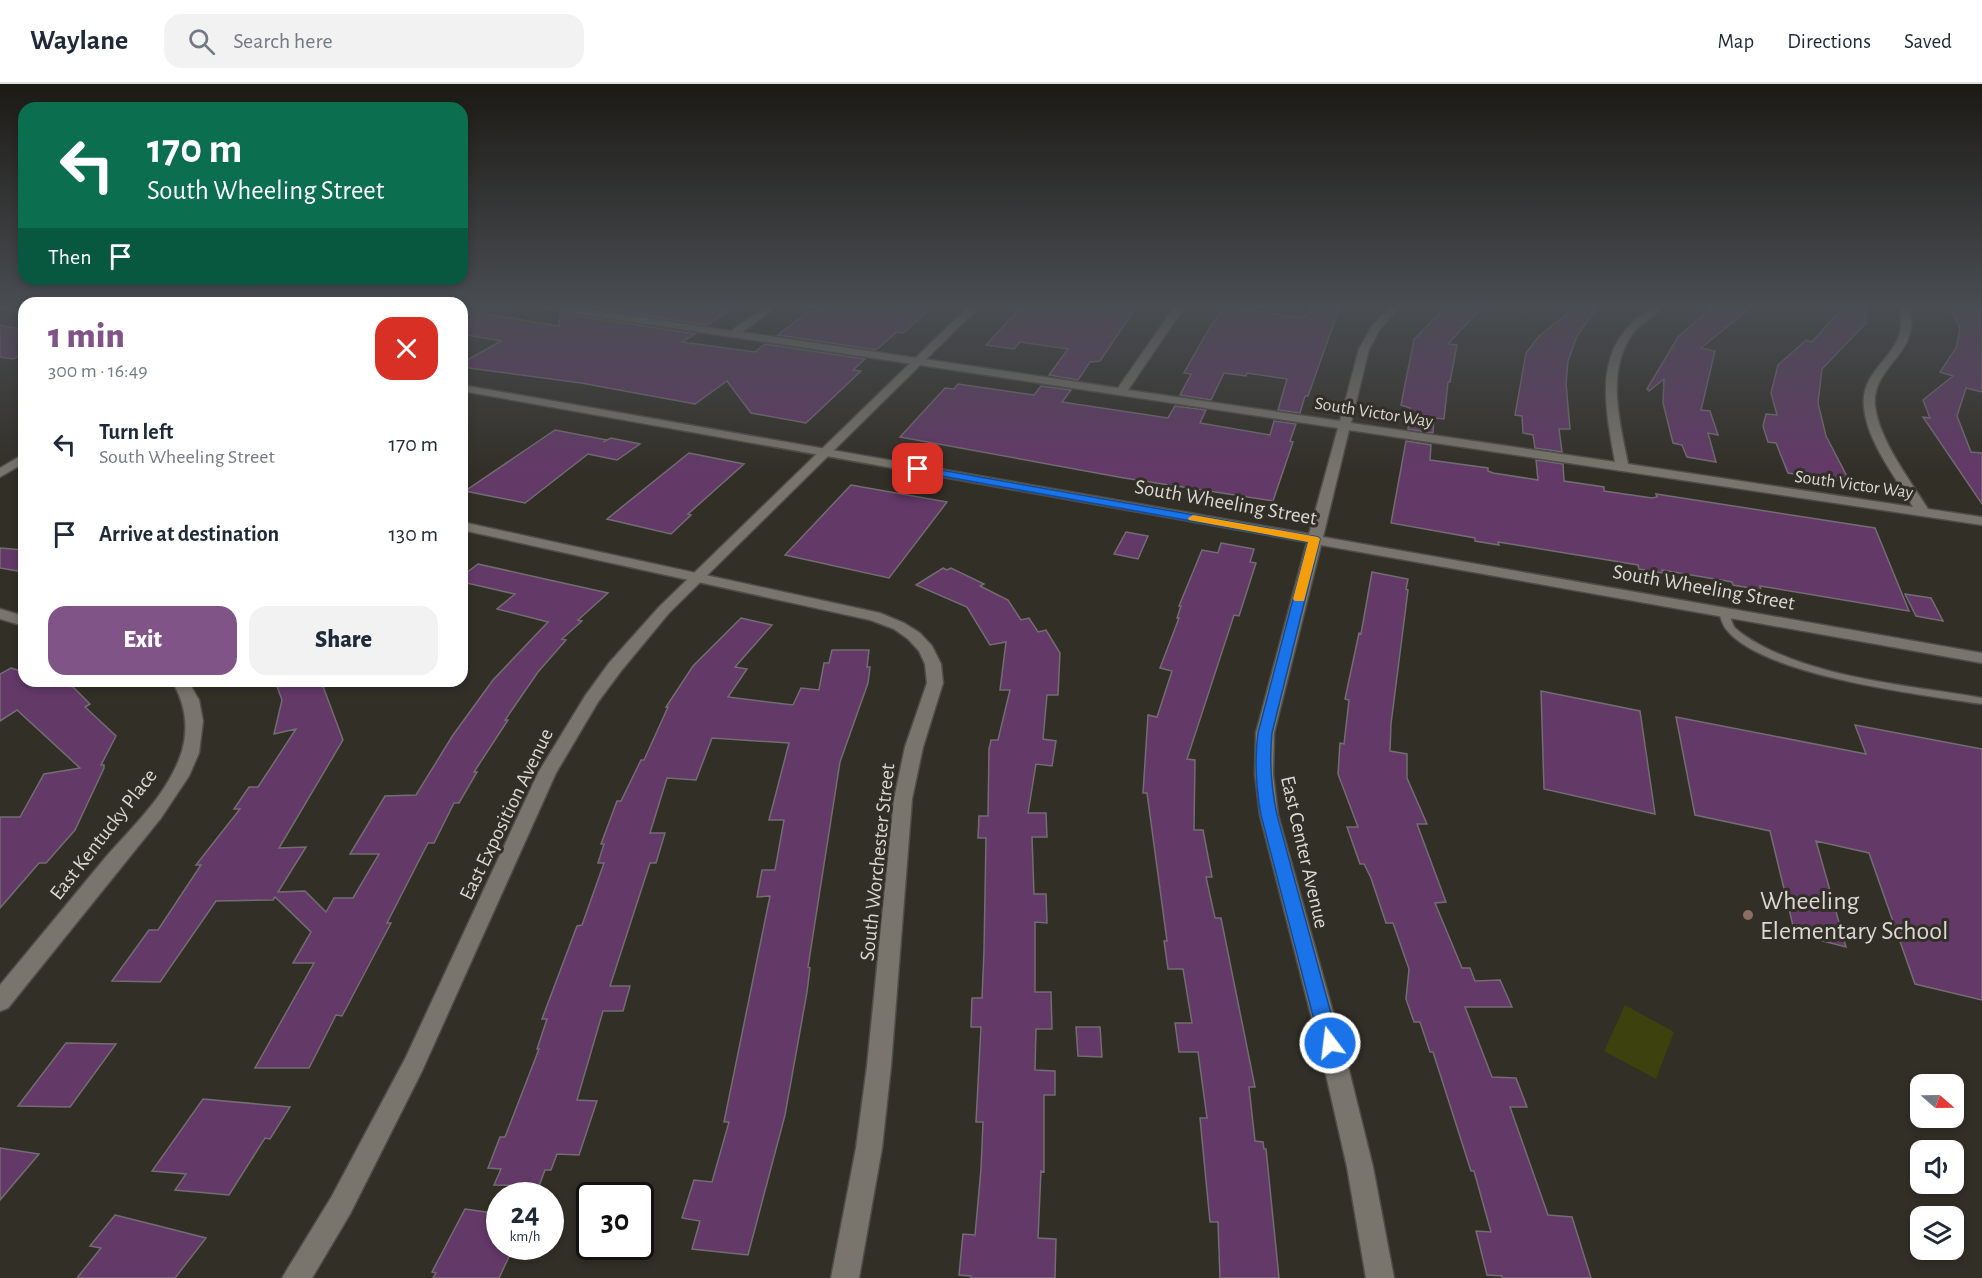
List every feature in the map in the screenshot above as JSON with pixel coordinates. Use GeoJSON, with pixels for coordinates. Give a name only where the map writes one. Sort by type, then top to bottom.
{"type":"FeatureCollection","features":[{"type":"Feature","properties":{"kind":"street","name":"South Victor Way"},"geometry":{"type":"LineString","coordinates":[[918,362],[1982,521]]}},
{"type":"Feature","properties":{"kind":"street","name":"East Exposition Avenue"},"geometry":{"type":"LineString","coordinates":[[297,1278],[341,1204],[414,1064],[553,763],[591,700],[615,667],[664,610],[918,362]]}},
{"type":"Feature","properties":{"kind":"street"},"geometry":{"type":"LineString","coordinates":[[1121,392],[1141,362]]}},
{"type":"Feature","properties":{"kind":"street","name":"East Center Avenue"},"geometry":{"type":"LineString","coordinates":[[1361,362],[1265,733],[1262,759],[1263,786],[1269,815],[1336,1066],[1360,1167],[1380,1278]]}},
{"type":"Feature","properties":{"kind":"street"},"geometry":{"type":"LineString","coordinates":[[1612,362],[1610,386],[1622,468]]}},
{"type":"Feature","properties":{"kind":"street"},"geometry":{"type":"LineString","coordinates":[[1887,362],[1874,379],[1869,392],[1869,408],[1874,425],[1923,512]]}},
{"type":"Feature","properties":{"kind":"street","name":"South Wheeling Street"},"geometry":{"type":"LineString","coordinates":[[468,389],[1982,658]]}},
{"type":"Feature","properties":{"kind":"street"},"geometry":{"type":"LineString","coordinates":[[0,473],[18,462]]}},
{"type":"Feature","properties":{"kind":"street","name":"South Worchester Street"},"geometry":{"type":"LineString","coordinates":[[468,527],[875,616],[899,626],[914,636],[926,649],[933,664],[935,683],[914,747],[903,799],[878,1077],[869,1148],[845,1278]]}},
{"type":"Feature","properties":{"kind":"street"},"geometry":{"type":"LineString","coordinates":[[0,614],[18,619]]}},
{"type":"Feature","properties":{"kind":"street","name":"East Kentucky Place"},"geometry":{"type":"LineString","coordinates":[[0,1001],[154,813],[186,763],[194,736],[195,712],[184,687]]}},
{"type":"Feature","properties":{"kind":"lane"},"geometry":{"type":"LineString","coordinates":[[1724,612],[1728,627],[1741,639],[1805,668],[1982,701]]}},
{"type":"Feature","properties":{"kind":"green space"},"geometry":{"type":"Polygon","coordinates":[[[1625,1005],[1674,1032],[1656,1079],[1604,1051],[1625,1005]]]}},
{"type":"Feature","properties":{"kind":"building"},"geometry":{"type":"Polygon","coordinates":[[[468,362],[862,362],[853,370],[861,371],[806,423],[751,413],[727,381],[695,404],[581,383],[468,368],[468,362]]]}},
{"type":"Feature","properties":{"kind":"building"},"geometry":{"type":"Polygon","coordinates":[[[1059,362],[1093,362],[1090,362],[1078,380],[1049,375],[1059,362]]]}},
{"type":"Feature","properties":{"kind":"building"},"geometry":{"type":"Polygon","coordinates":[[[1190,362],[1320,362],[1300,413],[1278,410],[1287,379],[1247,373],[1246,376],[1224,373],[1211,400],[1180,395],[1191,374],[1184,373],[1190,362]]]}},
{"type":"Feature","properties":{"kind":"building"},"geometry":{"type":"Polygon","coordinates":[[[1410,362],[1454,362],[1450,382],[1448,382],[1444,419],[1434,418],[1433,433],[1408,429],[1410,408],[1401,405],[1410,362]]]}},
{"type":"Feature","properties":{"kind":"building"},"geometry":{"type":"Polygon","coordinates":[[[1524,362],[1568,362],[1566,383],[1570,429],[1559,429],[1562,452],[1535,448],[1533,435],[1523,433],[1522,416],[1515,415],[1524,362]]]}},
{"type":"Feature","properties":{"kind":"building"},"geometry":{"type":"Polygon","coordinates":[[[1663,362],[1712,362],[1701,410],[1710,411],[1718,435],[1708,433],[1716,462],[1687,457],[1682,445],[1673,443],[1663,403],[1664,379],[1649,391],[1647,389],[1663,362]]]}},
{"type":"Feature","properties":{"kind":"building"},"geometry":{"type":"Polygon","coordinates":[[[1782,362],[1829,362],[1822,369],[1818,403],[1826,436],[1850,482],[1788,473],[1776,443],[1768,442],[1763,426],[1766,414],[1777,415],[1771,393],[1778,365],[1782,362]]]}},
{"type":"Feature","properties":{"kind":"building"},"geometry":{"type":"Polygon","coordinates":[[[1947,362],[1982,362],[1982,392],[1966,388],[1957,416],[1971,452],[1982,453],[1982,504],[1923,417],[1930,418],[1923,400],[1953,376],[1940,372],[1947,362]]]}},
{"type":"Feature","properties":{"kind":"building"},"geometry":{"type":"Polygon","coordinates":[[[958,384],[1034,395],[1041,386],[1071,390],[1062,402],[1168,418],[1175,406],[1206,410],[1200,423],[1270,435],[1274,421],[1296,424],[1290,441],[1293,442],[1273,501],[1124,478],[900,437],[945,388],[954,389],[958,384]]]}},
{"type":"Feature","properties":{"kind":"building"},"geometry":{"type":"Polygon","coordinates":[[[555,430],[640,444],[617,460],[588,454],[525,503],[468,492],[468,489],[555,430]]]}},
{"type":"Feature","properties":{"kind":"building"},"geometry":{"type":"Polygon","coordinates":[[[1406,441],[1431,445],[1430,460],[1488,468],[1488,471],[1493,473],[1538,480],[1536,460],[1563,464],[1564,481],[1604,487],[1604,491],[1652,498],[1657,497],[1656,494],[1875,528],[1909,611],[1760,586],[1761,590],[1733,585],[1732,582],[1662,570],[1663,573],[1639,569],[1638,565],[1498,542],[1499,545],[1475,541],[1475,538],[1391,523],[1406,441]]]}},
{"type":"Feature","properties":{"kind":"building"},"geometry":{"type":"Polygon","coordinates":[[[689,453],[744,464],[688,514],[691,515],[671,534],[607,519],[689,453]]]}},
{"type":"Feature","properties":{"kind":"building"},"geometry":{"type":"Polygon","coordinates":[[[851,485],[947,502],[889,578],[785,555],[851,485]]]}},
{"type":"Feature","properties":{"kind":"building"},"geometry":{"type":"Polygon","coordinates":[[[1126,532],[1148,536],[1138,559],[1114,554],[1126,532]]]}},
{"type":"Feature","properties":{"kind":"building"},"geometry":{"type":"Polygon","coordinates":[[[1221,543],[1254,549],[1250,562],[1256,563],[1239,616],[1234,615],[1187,759],[1195,760],[1194,830],[1203,830],[1212,877],[1206,877],[1215,918],[1221,918],[1255,1087],[1249,1087],[1255,1141],[1263,1142],[1264,1149],[1266,1149],[1279,1278],[1220,1278],[1218,1222],[1210,1222],[1200,1118],[1207,1118],[1198,1052],[1179,1052],[1175,1023],[1192,1023],[1183,969],[1168,969],[1164,941],[1167,941],[1147,793],[1143,793],[1148,715],[1157,717],[1172,671],[1160,668],[1179,618],[1177,618],[1181,606],[1179,606],[1202,550],[1218,553],[1221,543]]]}},
{"type":"Feature","properties":{"kind":"building"},"geometry":{"type":"Polygon","coordinates":[[[0,548],[18,550],[18,571],[0,568],[0,548]]]}},
{"type":"Feature","properties":{"kind":"building"},"geometry":{"type":"Polygon","coordinates":[[[478,564],[608,593],[578,620],[582,621],[562,639],[566,640],[538,672],[505,720],[508,720],[474,772],[477,772],[459,803],[454,803],[434,843],[428,843],[387,923],[391,923],[342,1016],[336,1015],[309,1068],[255,1068],[314,963],[293,963],[311,932],[275,897],[273,900],[216,901],[160,982],[112,981],[149,930],[158,930],[201,865],[196,865],[240,809],[234,809],[249,787],[258,787],[296,729],[274,734],[282,700],[277,687],[323,687],[343,740],[279,848],[306,847],[278,892],[305,891],[326,912],[334,898],[353,898],[379,854],[350,854],[385,796],[416,795],[453,735],[493,680],[548,622],[497,609],[515,594],[468,583],[468,572],[478,564]]]}},
{"type":"Feature","properties":{"kind":"building"},"geometry":{"type":"Polygon","coordinates":[[[943,568],[947,570],[951,568],[984,584],[980,586],[1008,600],[1021,620],[1029,618],[1038,632],[1046,630],[1060,653],[1058,695],[1047,695],[1043,739],[1056,741],[1052,766],[1036,764],[1028,813],[1046,813],[1047,837],[1032,837],[1034,894],[1046,894],[1047,923],[1035,922],[1035,992],[1051,992],[1052,1029],[1036,1029],[1035,1070],[1055,1071],[1055,1095],[1044,1095],[1044,1172],[1041,1171],[1038,1238],[1056,1239],[1055,1278],[971,1278],[971,1276],[959,1275],[963,1234],[975,1235],[981,1169],[983,1122],[976,1122],[981,1027],[971,1027],[972,998],[982,998],[984,951],[986,838],[978,838],[979,816],[988,816],[989,749],[991,740],[998,740],[1010,690],[1000,690],[1006,642],[990,645],[967,607],[916,585],[943,568]]]}},
{"type":"Feature","properties":{"kind":"building"},"geometry":{"type":"Polygon","coordinates":[[[1372,572],[1408,579],[1391,724],[1390,751],[1407,754],[1407,778],[1427,824],[1417,824],[1446,902],[1435,903],[1462,968],[1470,968],[1475,981],[1500,980],[1512,1007],[1465,1007],[1492,1077],[1516,1078],[1527,1107],[1510,1107],[1548,1215],[1572,1217],[1591,1278],[1503,1278],[1487,1275],[1476,1231],[1491,1232],[1474,1171],[1471,1171],[1433,1052],[1430,1052],[1420,1022],[1414,1022],[1406,999],[1409,969],[1393,923],[1386,923],[1371,878],[1364,864],[1360,864],[1347,827],[1358,827],[1338,774],[1340,743],[1344,744],[1349,700],[1345,699],[1359,633],[1361,634],[1372,572]]]}},
{"type":"Feature","properties":{"kind":"building"},"geometry":{"type":"Polygon","coordinates":[[[1905,594],[1931,598],[1943,621],[1916,616],[1905,594]]]}},
{"type":"Feature","properties":{"kind":"building"},"geometry":{"type":"Polygon","coordinates":[[[741,618],[772,625],[735,667],[747,669],[728,697],[793,705],[801,688],[819,690],[824,663],[829,663],[832,650],[869,650],[868,683],[840,762],[808,967],[810,968],[807,992],[785,1115],[748,1255],[692,1249],[700,1221],[682,1218],[694,1180],[712,1182],[729,1122],[724,1122],[770,896],[757,897],[762,870],[775,870],[784,820],[769,820],[789,743],[712,738],[696,780],[667,778],[650,833],[665,833],[656,863],[650,863],[610,986],[630,986],[623,1011],[603,1011],[577,1100],[597,1101],[579,1155],[557,1154],[551,1170],[545,1170],[540,1182],[495,1182],[501,1169],[488,1168],[500,1137],[505,1137],[539,1049],[537,1049],[547,1019],[542,1019],[577,926],[582,925],[604,863],[598,863],[604,844],[601,844],[617,801],[621,801],[641,760],[644,760],[668,707],[666,707],[693,666],[741,618]]]}},
{"type":"Feature","properties":{"kind":"building"},"geometry":{"type":"Polygon","coordinates":[[[11,668],[18,670],[18,687],[73,687],[90,704],[85,707],[116,736],[101,765],[104,765],[104,768],[75,830],[46,863],[39,863],[0,908],[0,817],[20,817],[44,774],[80,768],[17,710],[0,721],[0,674],[11,668]]]}},
{"type":"Feature","properties":{"kind":"building"},"geometry":{"type":"Polygon","coordinates":[[[1541,691],[1640,711],[1655,814],[1544,789],[1541,691]]]}},
{"type":"Feature","properties":{"kind":"building"},"geometry":{"type":"Polygon","coordinates":[[[1676,717],[1866,754],[1855,725],[1982,749],[1982,1000],[1915,984],[1869,853],[1816,841],[1846,947],[1795,934],[1770,831],[1695,815],[1676,717]]]}},
{"type":"Feature","properties":{"kind":"building"},"geometry":{"type":"Polygon","coordinates":[[[1076,1027],[1100,1027],[1102,1057],[1078,1056],[1076,1027]]]}},
{"type":"Feature","properties":{"kind":"building"},"geometry":{"type":"Polygon","coordinates":[[[66,1043],[116,1044],[70,1107],[18,1106],[66,1043]]]}},
{"type":"Feature","properties":{"kind":"building"},"geometry":{"type":"Polygon","coordinates":[[[203,1099],[290,1107],[270,1139],[265,1138],[229,1195],[175,1190],[186,1174],[152,1171],[203,1099]]]}},
{"type":"Feature","properties":{"kind":"building"},"geometry":{"type":"Polygon","coordinates":[[[0,1148],[39,1154],[0,1200],[0,1148]]]}},
{"type":"Feature","properties":{"kind":"building"},"geometry":{"type":"Polygon","coordinates":[[[465,1209],[486,1212],[486,1260],[507,1260],[499,1278],[433,1278],[436,1273],[432,1272],[465,1209]]]}},
{"type":"Feature","properties":{"kind":"building"},"geometry":{"type":"Polygon","coordinates":[[[115,1215],[206,1238],[175,1278],[77,1278],[101,1248],[90,1246],[115,1215]]]}},
{"type":"Feature","properties":{"kind":"slow traffic"},"geometry":{"type":"LineString","coordinates":[[1193,518],[1314,539],[1299,599]]}},
{"type":"Feature","properties":{"kind":"place","name":"Wheeling Elementary School"},"geometry":{"type":"Point","coordinates":[1748,915]}},
{"type":"Feature","properties":{"kind":"route"},"geometry":{"type":"LineString","coordinates":[[918,469],[1314,539],[1265,733],[1262,759],[1263,786],[1269,815],[1330,1043]]}}]}
